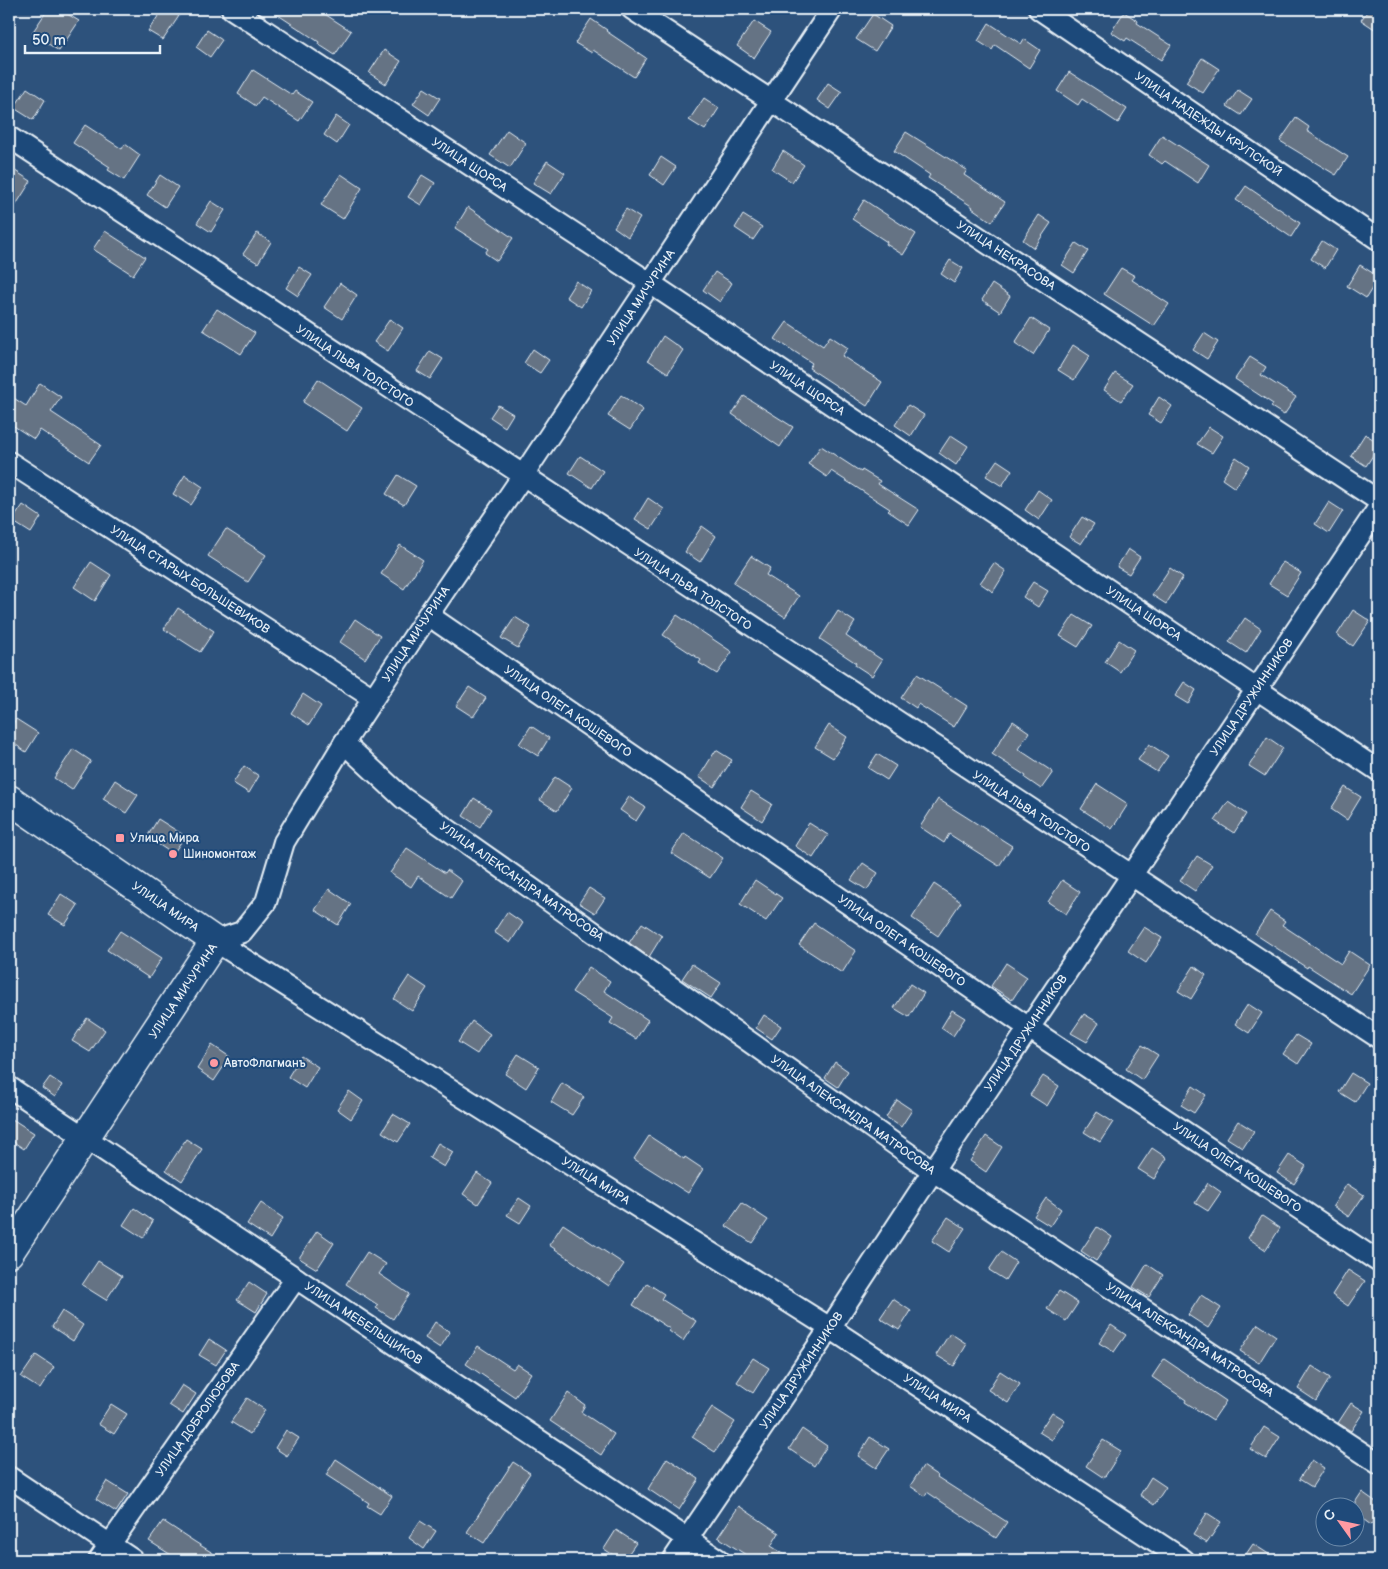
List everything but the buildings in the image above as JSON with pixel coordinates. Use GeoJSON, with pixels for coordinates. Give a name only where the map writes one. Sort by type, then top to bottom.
{"type":"FeatureCollection","features":[{"type":"Feature","properties":{"kind":"street","name":"УЛИЦА ЩОРСА"},"geometry":{"type":"LineString","coordinates":[[232,9],[650,282],[1379,772]]}},
{"type":"Feature","properties":{"kind":"street","name":"УЛИЦА НЕКРАСОВА"},"geometry":{"type":"LineString","coordinates":[[632,9],[1379,501]]}},
{"type":"Feature","properties":{"kind":"street","name":"УЛИЦА МИЧУРИНА"},"geometry":{"type":"LineString","coordinates":[[9,1253],[215,941],[242,932],[266,902],[284,842],[344,743],[832,9]]}},
{"type":"Feature","properties":{"kind":"street","name":"УЛИЦА НАДЕЖДЫ КРУПСКОЙ"},"geometry":{"type":"LineString","coordinates":[[1039,9],[1379,240]]}},
{"type":"Feature","properties":{"kind":"street","name":"УЛИЦА ЛЬВА ТОЛСТОГО"},"geometry":{"type":"LineString","coordinates":[[9,137],[522,477],[1379,1038]]}},
{"type":"Feature","properties":{"kind":"street","name":"УЛИЦА СТАРЫХ БОЛЬШЕВИКОВ"},"geometry":{"type":"LineString","coordinates":[[9,462],[373,698]]}},
{"type":"Feature","properties":{"kind":"street","name":"УЛИЦА ДРУЖИННИКОВ"},"geometry":{"type":"LineString","coordinates":[[673,1560],[1029,1028],[1258,691],[1379,507]]}},
{"type":"Feature","properties":{"kind":"street","name":"УЛИЦА ОЛЕГА КОШЕВОГО"},"geometry":{"type":"LineString","coordinates":[[428,615],[1029,1028],[1379,1262]]}},
{"type":"Feature","properties":{"kind":"street","name":"УЛИЦА АЛЕКСАНДРА МАТРОСОВА"},"geometry":{"type":"LineString","coordinates":[[344,743],[403,798],[933,1171],[1379,1464]]}},
{"type":"Feature","properties":{"kind":"street","name":"УЛИЦА МИРА"},"geometry":{"type":"LineString","coordinates":[[9,799],[215,941],[830,1328],[1184,1560]]}},
{"type":"Feature","properties":{"kind":"street","name":"УЛИЦА МЕБЕЛЬЩИКОВ"},"geometry":{"type":"LineString","coordinates":[[9,1087],[719,1560]]}},
{"type":"Feature","properties":{"kind":"street","name":"УЛИЦА ДОБРОЛЮБОВА"},"geometry":{"type":"LineString","coordinates":[[104,1553],[296,1278]]}},
{"type":"Feature","properties":{"kind":"street"},"geometry":{"type":"LineString","coordinates":[[9,1478],[104,1553],[133,1560]]}},
{"type":"Feature","properties":{"kind":"place","name":"Улица Мира"},"geometry":{"type":"Point","coordinates":[120,838]}},
{"type":"Feature","properties":{"kind":"place","name":"Шиномонтаж"},"geometry":{"type":"Point","coordinates":[173,854]}},
{"type":"Feature","properties":{"kind":"place","name":"АвтоФлагманъ"},"geometry":{"type":"Point","coordinates":[214,1063]}}]}
